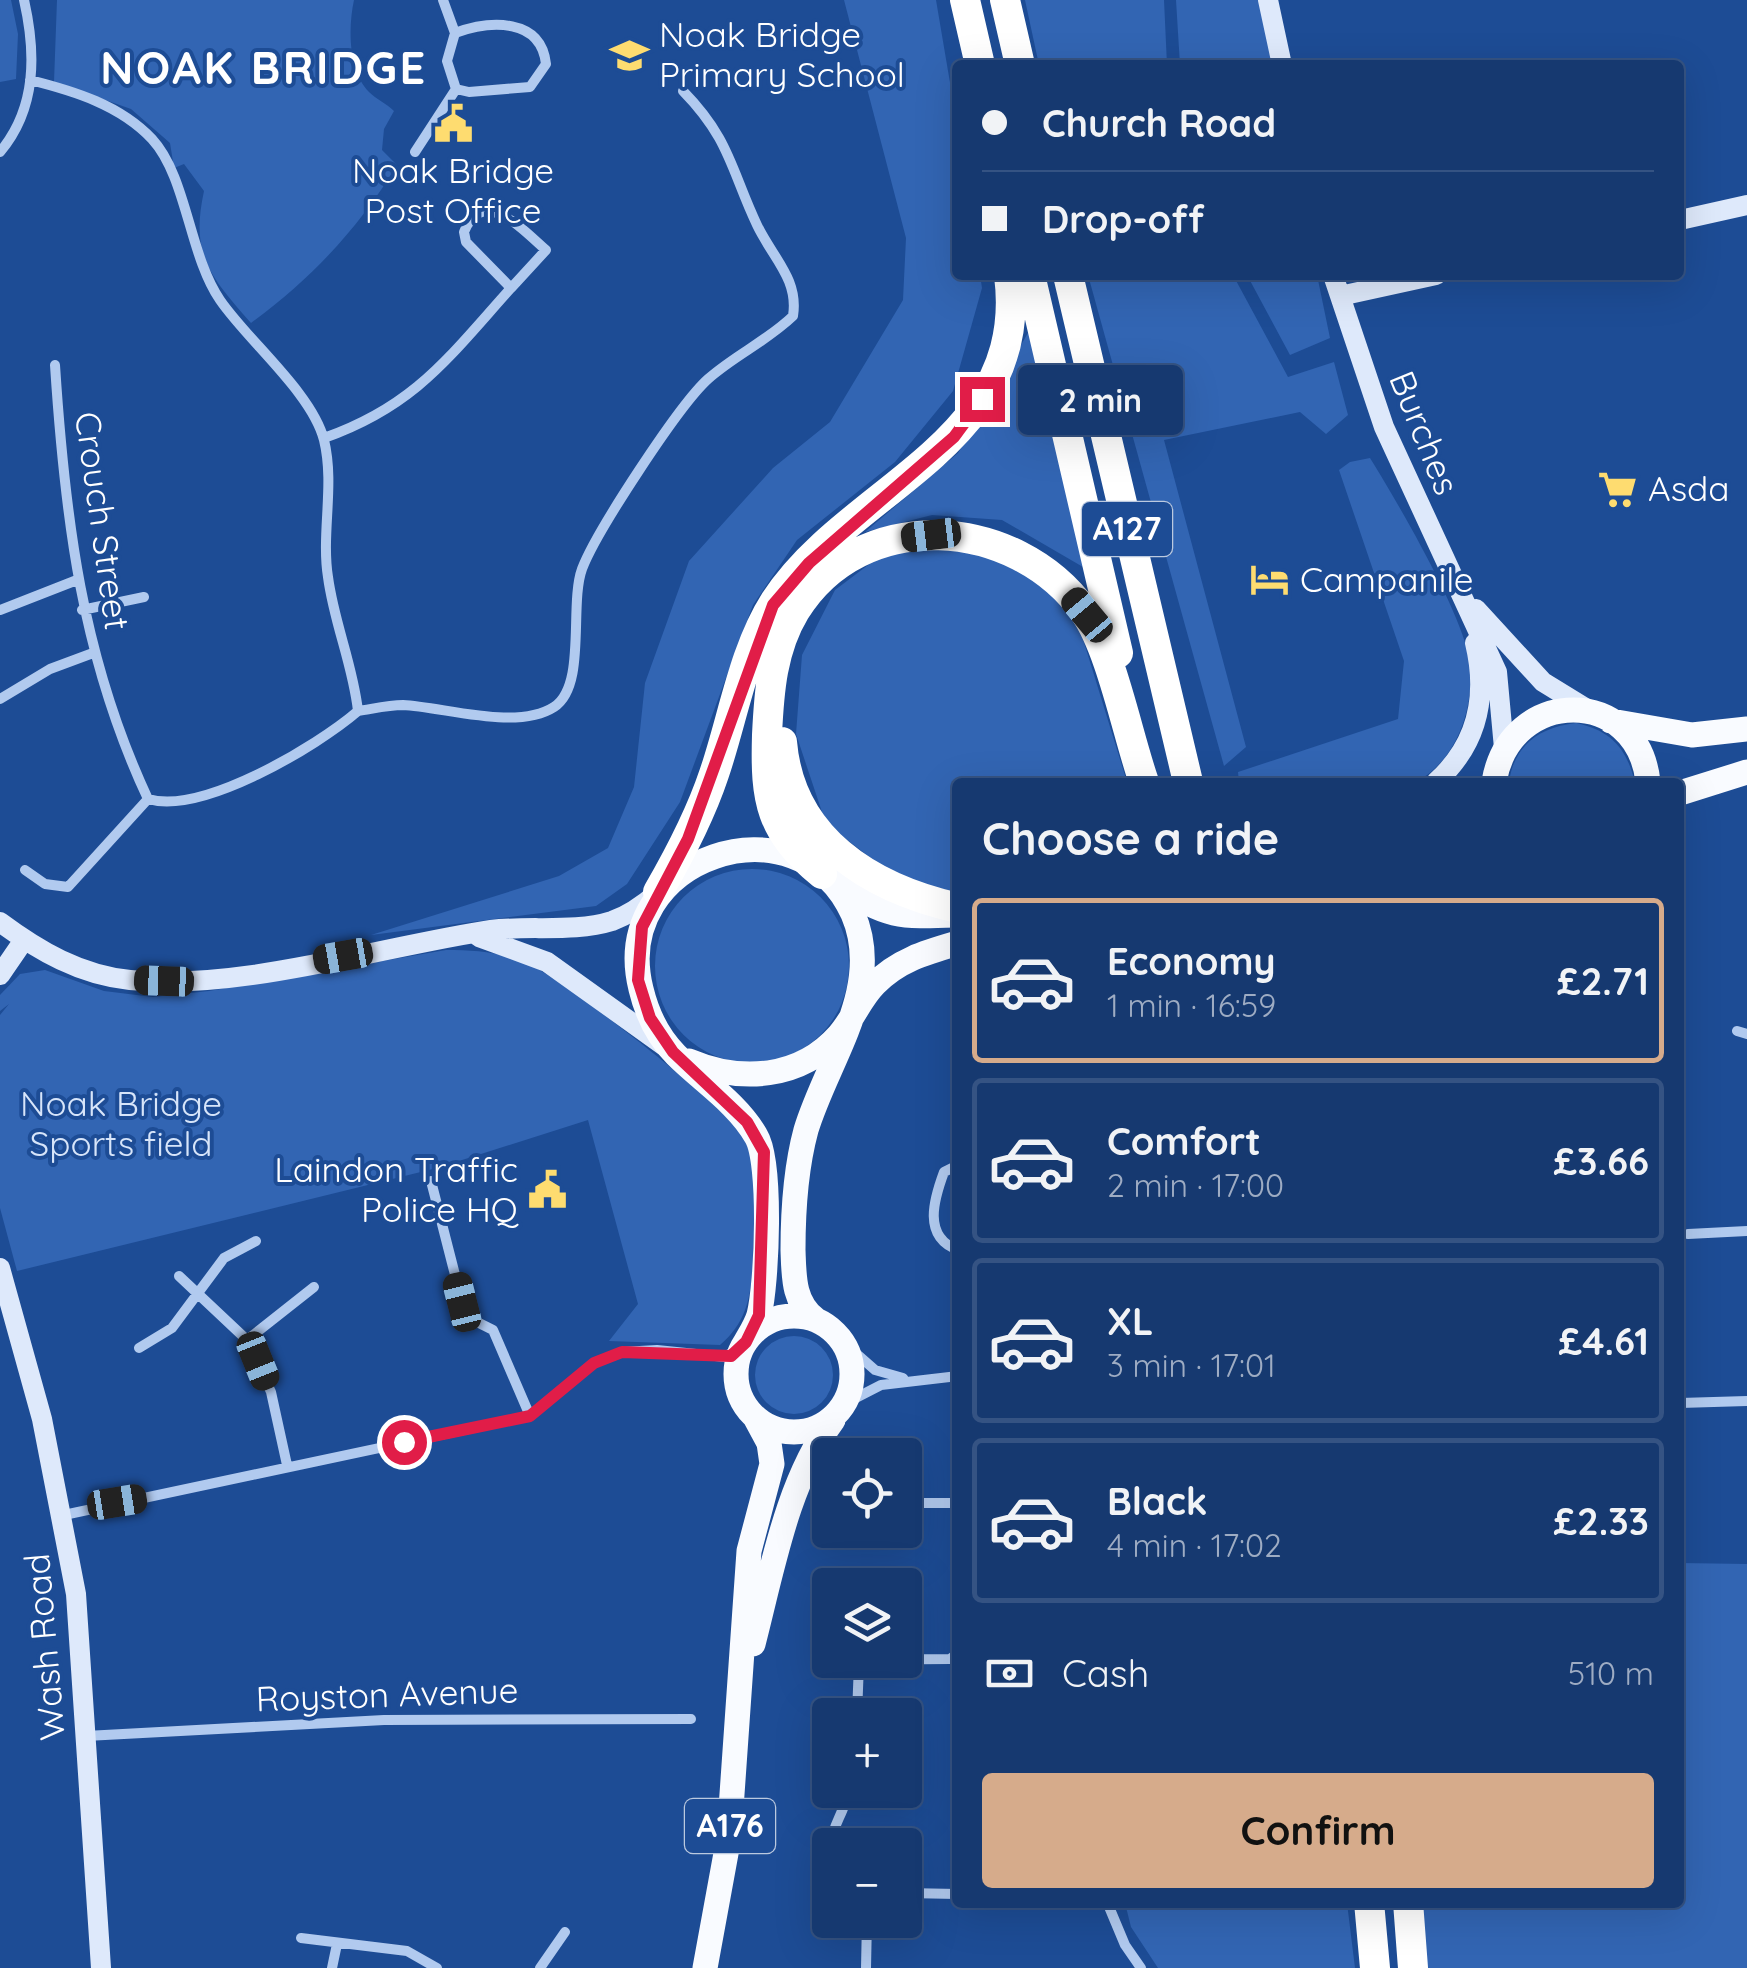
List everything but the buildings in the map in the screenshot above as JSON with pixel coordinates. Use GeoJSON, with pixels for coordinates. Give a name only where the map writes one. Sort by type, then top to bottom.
{"type":"FeatureCollection","features":[{"type":"Feature","properties":{"kind":"highway"},"geometry":{"type":"LineString","coordinates":[[958,0],[966,60]]}},
{"type":"Feature","properties":{"kind":"highway"},"geometry":{"type":"LineString","coordinates":[[965,0],[979,60]]}},
{"type":"Feature","properties":{"kind":"highway"},"geometry":{"type":"LineString","coordinates":[[1005,0],[1019,60]]}},
{"type":"Feature","properties":{"kind":"highway"},"geometry":{"type":"LineString","coordinates":[[658,892],[688,839],[773,605],[790,580],[971,418],[993,380],[1006,346],[1012,297],[1010,280]]}},
{"type":"Feature","properties":{"kind":"highway","name":"A127"},"geometry":{"type":"LineString","coordinates":[[1031,280],[1145,778]]}},
{"type":"Feature","properties":{"kind":"highway","name":"A127"},"geometry":{"type":"LineString","coordinates":[[1069,280],[1187,778]]}},
{"type":"Feature","properties":{"kind":"highway","name":"A127"},"geometry":{"type":"LineString","coordinates":[[822,874],[784,837],[769,802],[766,770],[770,692],[780,642],[797,608],[824,579],[861,553],[884,543],[931,535],[991,541],[1041,566],[1087,615],[1145,778]]}},
{"type":"Feature","properties":{"kind":"highway","name":"A127"},"geometry":{"type":"LineString","coordinates":[[824,579],[793,632],[783,676],[781,738],[789,785],[806,818],[849,862],[881,882],[952,909]]}},
{"type":"Feature","properties":{"kind":"highway"},"geometry":{"type":"LineString","coordinates":[[1370,1908],[1375,1968]]}},
{"type":"Feature","properties":{"kind":"highway"},"geometry":{"type":"LineString","coordinates":[[1408,1908],[1413,1968]]}},
{"type":"Feature","properties":{"kind":"main road"},"geometry":{"type":"LineString","coordinates":[[1499,764],[1524,726],[1550,712],[1603,717],[1692,735],[1747,728]]}},
{"type":"Feature","properties":{"kind":"main road"},"geometry":{"type":"LineString","coordinates":[[1603,717],[1638,747],[1647,778]]}},
{"type":"Feature","properties":{"kind":"main road"},"geometry":{"type":"LineString","coordinates":[[1684,793],[1747,772]]}},
{"type":"Feature","properties":{"kind":"main road"},"geometry":{"type":"LineString","coordinates":[[822,874],[848,904],[860,934],[864,970],[850,1021],[800,1155],[794,1275],[802,1306],[842,1341],[852,1374],[842,1407],[816,1428],[800,1432],[768,1426],[755,1417],[738,1388],[736,1372],[761,1302],[764,1152],[747,1122],[673,1052],[650,1018],[638,980],[642,927],[658,892],[704,860],[734,851],[790,855],[822,874],[874,910],[902,916],[952,912]]}},
{"type":"Feature","properties":{"kind":"main road"},"geometry":{"type":"LineString","coordinates":[[673,1052],[720,1072],[773,1073],[813,1058],[850,1021],[862,999],[891,970],[923,952],[952,945]]}},
{"type":"Feature","properties":{"kind":"main road"},"geometry":{"type":"LineString","coordinates":[[746,1342],[773,1320],[786,1316],[815,1319]]}},
{"type":"Feature","properties":{"kind":"main road","name":"A176"},"geometry":{"type":"LineString","coordinates":[[742,1683],[797,1492],[819,1440],[842,1407]]}},
{"type":"Feature","properties":{"kind":"main road","name":"A176"},"geometry":{"type":"LineString","coordinates":[[705,1968],[729,1838],[749,1552],[772,1464],[769,1443],[755,1417]]}},
{"type":"Feature","properties":{"kind":"street"},"geometry":{"type":"LineString","coordinates":[[0,152],[22,114],[30,80],[34,49],[24,0]]}},
{"type":"Feature","properties":{"kind":"street"},"geometry":{"type":"LineString","coordinates":[[442,0],[455,33],[446,61],[456,88]]}},
{"type":"Feature","properties":{"kind":"street"},"geometry":{"type":"LineString","coordinates":[[1268,0],[1281,60]]}},
{"type":"Feature","properties":{"kind":"street"},"geometry":{"type":"LineString","coordinates":[[455,33],[513,25],[533,32],[544,44],[546,64],[530,86],[468,92],[456,88]]}},
{"type":"Feature","properties":{"kind":"street"},"geometry":{"type":"LineString","coordinates":[[30,80],[110,108],[156,144],[188,214],[206,274],[220,300],[301,400],[324,438],[327,575],[358,711]]}},
{"type":"Feature","properties":{"kind":"street"},"geometry":{"type":"LineString","coordinates":[[414,152],[456,88]]}},
{"type":"Feature","properties":{"kind":"street"},"geometry":{"type":"LineString","coordinates":[[25,870],[45,884],[68,887],[148,799],[186,803],[214,795],[358,711],[402,705],[478,716],[539,714],[559,702],[570,682],[577,594],[592,547],[682,409],[708,379],[770,338],[794,316],[793,284],[758,226],[730,153],[683,91]]}},
{"type":"Feature","properties":{"kind":"street"},"geometry":{"type":"LineString","coordinates":[[1684,219],[1747,206]]}},
{"type":"Feature","properties":{"kind":"street"},"geometry":{"type":"LineString","coordinates":[[324,438],[396,406],[428,380],[546,250],[503,213],[490,210],[477,214],[464,232],[466,242],[511,288]]}},
{"type":"Feature","properties":{"kind":"street","name":"Burches"},"geometry":{"type":"LineString","coordinates":[[1335,280],[1384,427],[1497,672],[1499,764]]}},
{"type":"Feature","properties":{"kind":"street"},"geometry":{"type":"LineString","coordinates":[[1340,296],[1413,280]]}},
{"type":"Feature","properties":{"kind":"street","name":"Crouch Street"},"geometry":{"type":"LineString","coordinates":[[55,366],[82,610],[93,653],[148,799]]}},
{"type":"Feature","properties":{"kind":"street"},"geometry":{"type":"LineString","coordinates":[[0,610],[77,580]]}},
{"type":"Feature","properties":{"kind":"street"},"geometry":{"type":"LineString","coordinates":[[1439,778],[1468,744],[1480,706],[1480,666],[1458,588]]}},
{"type":"Feature","properties":{"kind":"street","name":"Burches"},"geometry":{"type":"LineString","coordinates":[[1458,588],[1535,675],[1561,696],[1603,717]]}},
{"type":"Feature","properties":{"kind":"street"},"geometry":{"type":"LineString","coordinates":[[82,610],[144,597]]}},
{"type":"Feature","properties":{"kind":"street"},"geometry":{"type":"LineString","coordinates":[[0,699],[50,669],[93,653]]}},
{"type":"Feature","properties":{"kind":"street"},"geometry":{"type":"LineString","coordinates":[[0,922],[49,956],[100,974],[130,980],[198,981],[465,936],[598,924],[634,911],[658,892]]}},
{"type":"Feature","properties":{"kind":"street"},"geometry":{"type":"LineString","coordinates":[[465,936],[508,944],[547,962],[673,1052]]}},
{"type":"Feature","properties":{"kind":"street"},"geometry":{"type":"LineString","coordinates":[[0,974],[24,940]]}},
{"type":"Feature","properties":{"kind":"street"},"geometry":{"type":"LineString","coordinates":[[952,1169],[944,1172],[934,1199],[932,1224],[952,1248]]}},
{"type":"Feature","properties":{"kind":"street"},"geometry":{"type":"LineString","coordinates":[[430,1181],[462,1302],[473,1320],[493,1330],[530,1416]]}},
{"type":"Feature","properties":{"kind":"street"},"geometry":{"type":"LineString","coordinates":[[1688,1234],[1747,1231]]}},
{"type":"Feature","properties":{"kind":"street"},"geometry":{"type":"LineString","coordinates":[[138,1348],[172,1328],[224,1258],[256,1240]]}},
{"type":"Feature","properties":{"kind":"street","name":"Wash Road"},"geometry":{"type":"LineString","coordinates":[[0,1268],[64,1514],[76,1594],[101,1968]]}},
{"type":"Feature","properties":{"kind":"street"},"geometry":{"type":"LineString","coordinates":[[179,1276],[248,1340],[271,1392],[286,1465]]}},
{"type":"Feature","properties":{"kind":"street"},"geometry":{"type":"LineString","coordinates":[[248,1340],[314,1287]]}},
{"type":"Feature","properties":{"kind":"street"},"geometry":{"type":"LineString","coordinates":[[842,1341],[875,1370],[908,1380]]}},
{"type":"Feature","properties":{"kind":"street"},"geometry":{"type":"LineString","coordinates":[[64,1514],[530,1416],[594,1363],[622,1352],[657,1350],[725,1357],[746,1342]]}},
{"type":"Feature","properties":{"kind":"street"},"geometry":{"type":"LineString","coordinates":[[842,1407],[881,1386],[952,1376]]}},
{"type":"Feature","properties":{"kind":"street"},"geometry":{"type":"LineString","coordinates":[[1684,1402],[1747,1401]]}},
{"type":"Feature","properties":{"kind":"street"},"geometry":{"type":"LineString","coordinates":[[922,1503],[952,1503]]}},
{"type":"Feature","properties":{"kind":"street"},"geometry":{"type":"LineString","coordinates":[[922,1661],[952,1658]]}},
{"type":"Feature","properties":{"kind":"street","name":"Royston Avenue"},"geometry":{"type":"LineString","coordinates":[[86,1736],[384,1720],[691,1718]]}},
{"type":"Feature","properties":{"kind":"street"},"geometry":{"type":"LineString","coordinates":[[832,1828],[846,1808]]}},
{"type":"Feature","properties":{"kind":"street"},"geometry":{"type":"LineString","coordinates":[[922,1893],[952,1894]]}},
{"type":"Feature","properties":{"kind":"street"},"geometry":{"type":"LineString","coordinates":[[1110,1908],[1124,1946],[1141,1968]]}},
{"type":"Feature","properties":{"kind":"street"},"geometry":{"type":"LineString","coordinates":[[540,1968],[565,1932]]}},
{"type":"Feature","properties":{"kind":"street"},"geometry":{"type":"LineString","coordinates":[[301,1938],[407,1950],[437,1968]]}},
{"type":"Feature","properties":{"kind":"street"},"geometry":{"type":"LineString","coordinates":[[866,1968],[867,1938]]}},
{"type":"Feature","properties":{"kind":"street"},"geometry":{"type":"LineString","coordinates":[[332,1968],[337,1944]]}},
{"type":"Feature","properties":{"kind":"green space"},"geometry":{"type":"Polygon","coordinates":[[[0,0],[11,0],[18,34],[16,79],[0,82],[0,0]]]}},
{"type":"Feature","properties":{"kind":"green space"},"geometry":{"type":"Polygon","coordinates":[[[57,0],[354,0],[353,61],[369,92],[394,111],[384,129],[382,150],[397,165],[332,252],[251,323],[224,292],[207,263],[200,232],[204,191],[184,164],[174,168],[170,143],[131,109],[54,82],[57,0]]]}},
{"type":"Feature","properties":{"kind":"green space"},"geometry":{"type":"Polygon","coordinates":[[[844,0],[936,0],[952,94],[952,280],[981,280],[982,288],[953,391],[895,462],[797,540],[753,605],[680,802],[627,884],[596,906],[371,935],[559,876],[608,848],[634,787],[645,683],[689,561],[773,468],[830,422],[903,300],[906,238],[844,0]]]}},
{"type":"Feature","properties":{"kind":"green space"},"geometry":{"type":"Polygon","coordinates":[[[1025,0],[1164,0],[1167,60],[1038,60],[1025,0]]]}},
{"type":"Feature","properties":{"kind":"green space"},"geometry":{"type":"Polygon","coordinates":[[[1176,0],[1261,0],[1273,60],[1180,60],[1176,0]]]}},
{"type":"Feature","properties":{"kind":"green space"},"geometry":{"type":"Polygon","coordinates":[[[1089,280],[1236,280],[1288,377],[1334,362],[1348,415],[1326,434],[1300,412],[1164,440],[1246,747],[1224,766],[1089,280]]]}},
{"type":"Feature","properties":{"kind":"green space"},"geometry":{"type":"Polygon","coordinates":[[[1250,280],[1318,280],[1330,338],[1290,355],[1250,280]]]}},
{"type":"Feature","properties":{"kind":"green space"},"geometry":{"type":"Polygon","coordinates":[[[1039,314],[1083,567],[1002,520],[932,515],[865,532],[958,453],[1039,314]]]}},
{"type":"Feature","properties":{"kind":"green space"},"geometry":{"type":"Polygon","coordinates":[[[1370,458],[1450,605],[1470,668],[1468,706],[1462,725],[1444,758],[1422,778],[1239,778],[1238,772],[1398,719],[1404,661],[1339,470],[1350,462],[1370,458]]]}},
{"type":"Feature","properties":{"kind":"green space"},"geometry":{"type":"Polygon","coordinates":[[[984,546],[1074,610],[1126,778],[952,778],[952,891],[900,880],[826,824],[796,734],[802,655],[835,590],[888,550],[984,546]]]}},
{"type":"Feature","properties":{"kind":"green space"},"geometry":{"type":"Polygon","coordinates":[[[1576,723],[1608,736],[1622,750],[1634,778],[1510,778],[1517,758],[1531,740],[1576,723]]]}},
{"type":"Feature","properties":{"kind":"green space"},"geometry":{"type":"Polygon","coordinates":[[[752,869],[789,876],[821,897],[842,929],[849,966],[842,1003],[821,1035],[789,1056],[752,1063],[715,1056],[683,1035],[662,1003],[655,966],[662,929],[683,897],[715,876],[752,869]]]}},
{"type":"Feature","properties":{"kind":"green space","name":"Noak Bridge Sports field"},"geometry":{"type":"Polygon","coordinates":[[[446,950],[509,957],[548,975],[682,1077],[713,1104],[747,1143],[756,1195],[750,1289],[744,1313],[720,1345],[609,1341],[638,1304],[588,1120],[437,1168],[17,1271],[0,1208],[0,1015],[9,1004],[0,1011],[0,995],[20,974],[45,970],[104,991],[153,997],[446,950]]]}},
{"type":"Feature","properties":{"kind":"green space"},"geometry":{"type":"Polygon","coordinates":[[[794,1336],[809,1339],[821,1348],[830,1360],[830,1390],[821,1402],[809,1411],[794,1414],[779,1411],[767,1402],[758,1390],[755,1375],[758,1360],[767,1348],[779,1339],[794,1336]]]}},
{"type":"Feature","properties":{"kind":"green space"},"geometry":{"type":"Polygon","coordinates":[[[1684,1563],[1747,1564],[1747,1968],[1426,1968],[1421,1908],[1684,1908],[1684,1563]]]}},
{"type":"Feature","properties":{"kind":"green space"},"geometry":{"type":"Polygon","coordinates":[[[1126,1908],[1348,1908],[1355,1968],[1158,1968],[1131,1927],[1126,1908]]]}},
{"type":"Feature","properties":{"kind":"place","name":"Noak Bridge Primary School"},"geometry":{"type":"Point","coordinates":[629,55]}},
{"type":"Feature","properties":{"kind":"place","name":"Noak Bridge Post Office"},"geometry":{"type":"Point","coordinates":[453,124]}},
{"type":"Feature","properties":{"kind":"place","name":"Asda"},"geometry":{"type":"Point","coordinates":[1618,489]}},
{"type":"Feature","properties":{"kind":"place","name":"Campanile"},"geometry":{"type":"Point","coordinates":[1270,580]}},
{"type":"Feature","properties":{"kind":"place","name":"Laindon Traffic Police HQ"},"geometry":{"type":"Point","coordinates":[548,1190]}},
{"type":"Feature","properties":{"kind":"district","name":"NOAK BRIDGE"},"geometry":{"type":"Point","coordinates":[264,68]}},
{"type":"Feature","properties":{"kind":"route"},"geometry":{"type":"LineString","coordinates":[[404,1442],[530,1416],[594,1363],[622,1352],[657,1350],[731,1356],[755,1326],[762,1274],[764,1152],[747,1122],[673,1052],[650,1018],[638,980],[642,927],[688,839],[755,645],[773,605],[790,580],[954,437],[982,399]]}}]}
